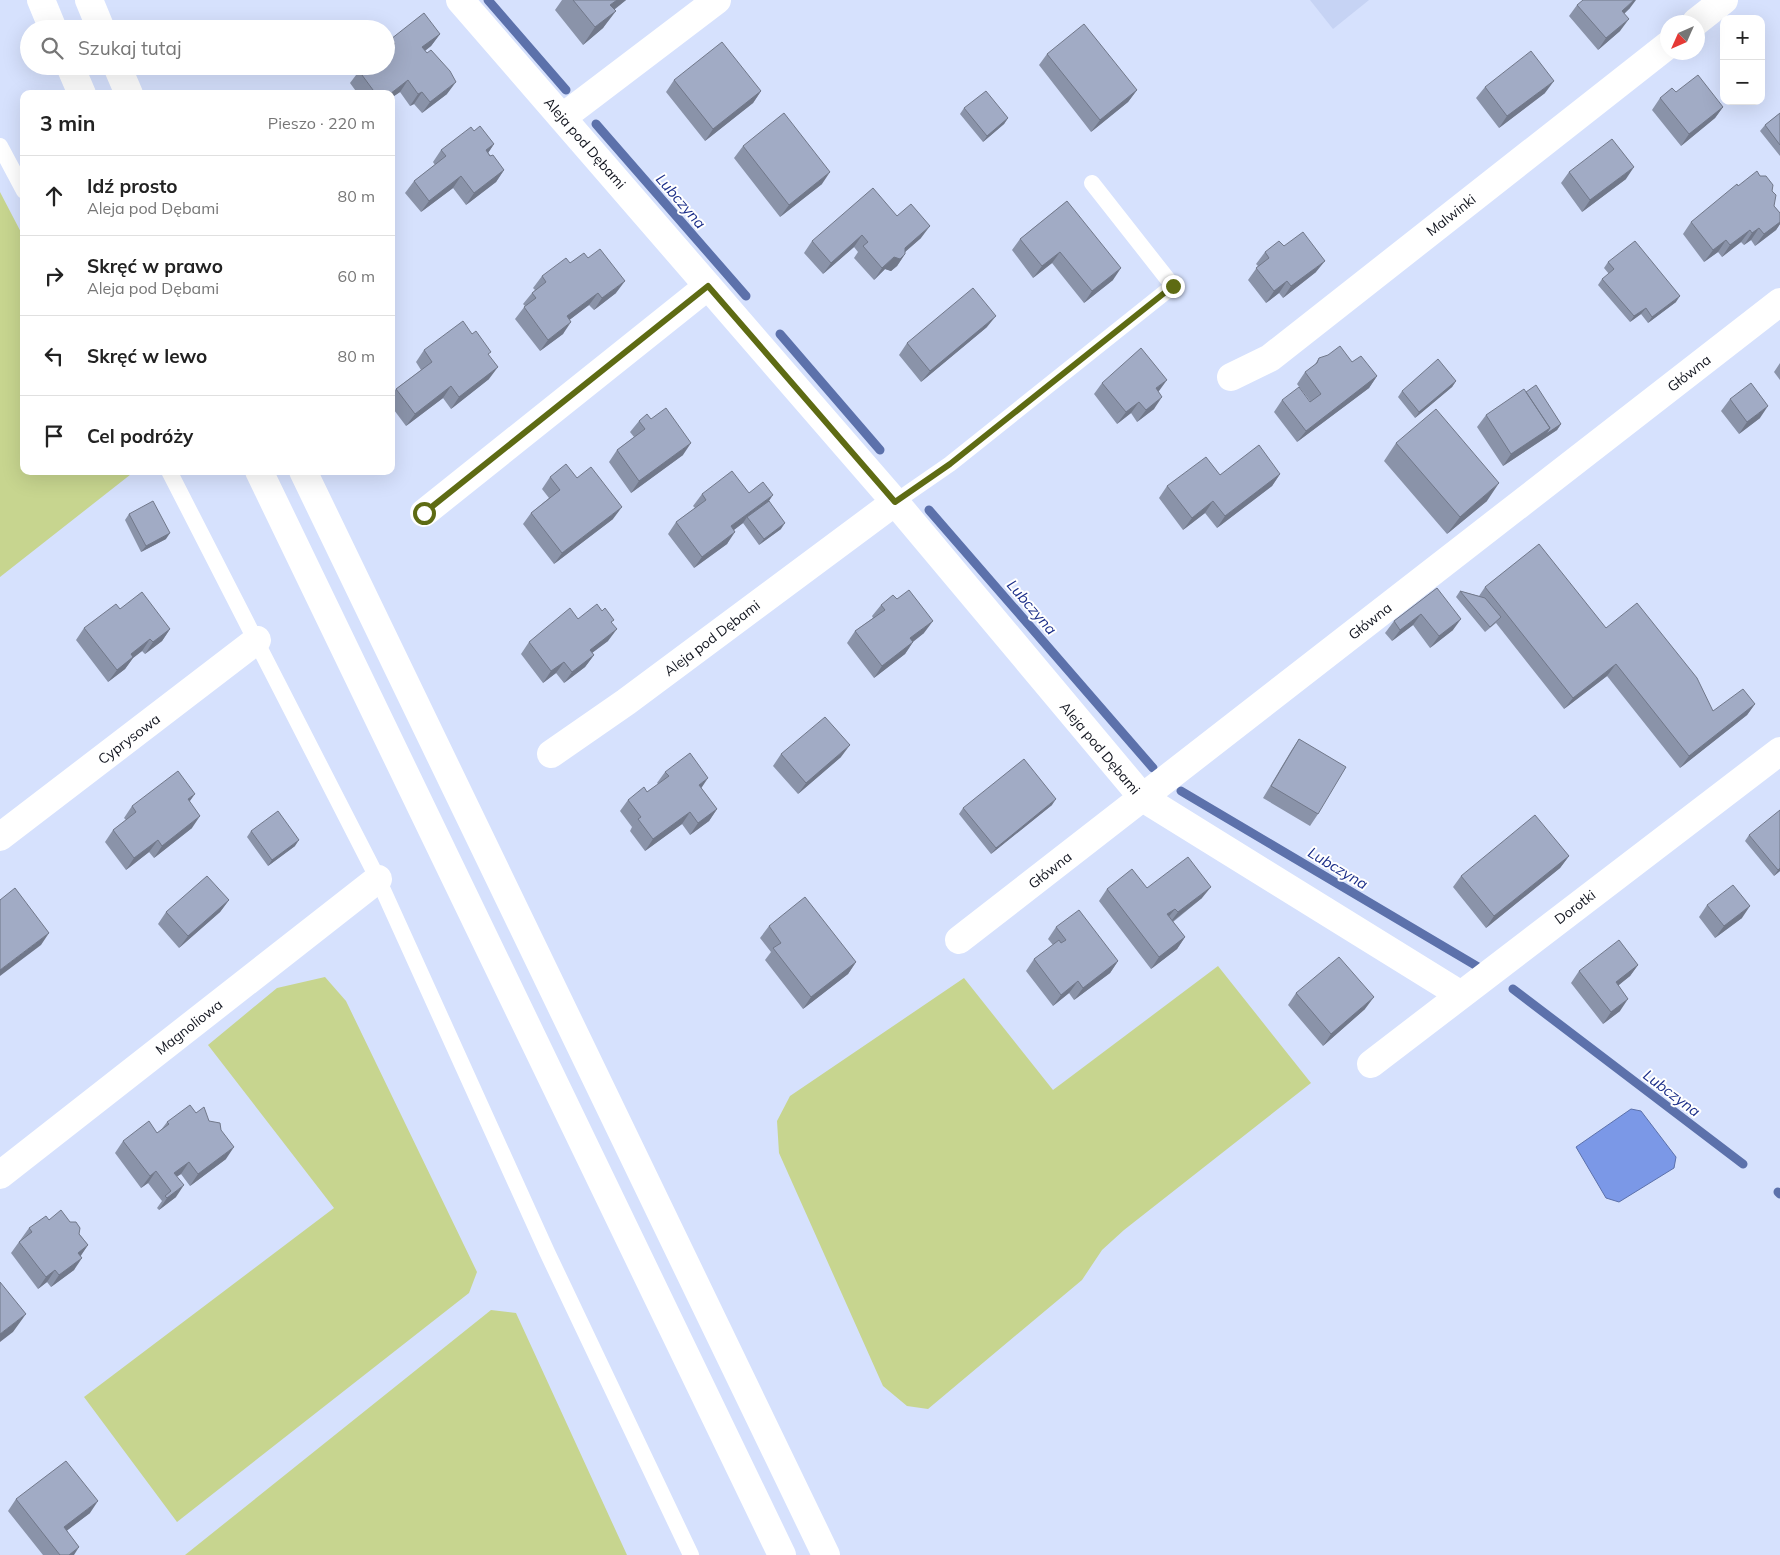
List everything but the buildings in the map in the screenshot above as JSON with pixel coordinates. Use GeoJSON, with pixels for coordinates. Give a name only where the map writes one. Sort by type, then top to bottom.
{"type":"FeatureCollection","features":[{"type":"Feature","properties":{"kind":"street"},"geometry":{"type":"LineString","coordinates":[[41,0],[49,20]]}},
{"type":"Feature","properties":{"kind":"street"},"geometry":{"type":"LineString","coordinates":[[89,0],[97,20]]}},
{"type":"Feature","properties":{"kind":"street","name":"Aleja pod Dębami"},"geometry":{"type":"LineString","coordinates":[[460,0],[895,502],[1142,798],[1461,994]]}},
{"type":"Feature","properties":{"kind":"street"},"geometry":{"type":"LineString","coordinates":[[563,117],[717,0]]}},
{"type":"Feature","properties":{"kind":"street"},"geometry":{"type":"LineString","coordinates":[[1705,15],[1724,0]]}},
{"type":"Feature","properties":{"kind":"street","name":"Malwinki"},"geometry":{"type":"LineString","coordinates":[[1230,377],[1270,358],[1660,51]]}},
{"type":"Feature","properties":{"kind":"street"},"geometry":{"type":"LineString","coordinates":[[74,75],[80,90]]}},
{"type":"Feature","properties":{"kind":"street"},"geometry":{"type":"LineString","coordinates":[[121,75],[127,90]]}},
{"type":"Feature","properties":{"kind":"street"},"geometry":{"type":"LineString","coordinates":[[424,513],[708,286]]}},
{"type":"Feature","properties":{"kind":"street","name":"Główna"},"geometry":{"type":"LineString","coordinates":[[959,940],[1780,302]]}},
{"type":"Feature","properties":{"kind":"street"},"geometry":{"type":"LineString","coordinates":[[261,475],[782,1555]]}},
{"type":"Feature","properties":{"kind":"street"},"geometry":{"type":"LineString","coordinates":[[305,475],[826,1555]]}},
{"type":"Feature","properties":{"kind":"street","name":"Aleja pod Dębami"},"geometry":{"type":"LineString","coordinates":[[552,754],[634,696],[895,502]]}},
{"type":"Feature","properties":{"kind":"street","name":"Cyprysowa"},"geometry":{"type":"LineString","coordinates":[[0,838],[257,640]]}},
{"type":"Feature","properties":{"kind":"street","name":"Dorotki"},"geometry":{"type":"LineString","coordinates":[[1371,1064],[1780,751]]}},
{"type":"Feature","properties":{"kind":"street","name":"Magnoliowa"},"geometry":{"type":"LineString","coordinates":[[0,1175],[378,879]]}},
{"type":"Feature","properties":{"kind":"lane"},"geometry":{"type":"LineString","coordinates":[[0,146],[20,184]]}},
{"type":"Feature","properties":{"kind":"lane"},"geometry":{"type":"LineString","coordinates":[[895,502],[950,464],[1173,286],[1092,183]]}},
{"type":"Feature","properties":{"kind":"lane"},"geometry":{"type":"LineString","coordinates":[[171,475],[378,879],[547,1252],[691,1555]]}},
{"type":"Feature","properties":{"kind":"shaded area"},"geometry":{"type":"Polygon","coordinates":[[[1310,0],[1369,0],[1333,29],[1310,0]]]}},
{"type":"Feature","properties":{"kind":"green space"},"geometry":{"type":"Polygon","coordinates":[[[0,192],[20,230],[20,475],[130,475],[0,577],[0,192]]]}},
{"type":"Feature","properties":{"kind":"green space"},"geometry":{"type":"Polygon","coordinates":[[[1218,966],[1311,1083],[1124,1230],[1102,1250],[1082,1280],[928,1409],[907,1406],[883,1386],[779,1153],[777,1121],[790,1096],[964,978],[1053,1090],[1218,966]]]}},
{"type":"Feature","properties":{"kind":"green space"},"geometry":{"type":"Polygon","coordinates":[[[325,977],[346,1001],[477,1272],[469,1293],[177,1522],[84,1397],[334,1208],[208,1045],[277,988],[325,977]]]}},
{"type":"Feature","properties":{"kind":"green space"},"geometry":{"type":"Polygon","coordinates":[[[491,1310],[516,1313],[627,1555],[185,1555],[491,1310]]]}},
{"type":"Feature","properties":{"kind":"water"},"geometry":{"type":"Polygon","coordinates":[[[1631,1109],[1641,1111],[1676,1157],[1674,1168],[1619,1202],[1606,1198],[1576,1147],[1631,1109]]]}},
{"type":"Feature","properties":{"kind":"waterway","name":"Lubczyna"},"geometry":{"type":"LineString","coordinates":[[488,0],[566,90]]}},
{"type":"Feature","properties":{"kind":"waterway","name":"Lubczyna"},"geometry":{"type":"LineString","coordinates":[[596,124],[746,296]]}},
{"type":"Feature","properties":{"kind":"waterway","name":"Lubczyna"},"geometry":{"type":"LineString","coordinates":[[780,334],[880,450]]}},
{"type":"Feature","properties":{"kind":"waterway","name":"Lubczyna"},"geometry":{"type":"LineString","coordinates":[[929,510],[1153,768]]}},
{"type":"Feature","properties":{"kind":"waterway","name":"Lubczyna"},"geometry":{"type":"LineString","coordinates":[[1181,791],[1480,968]]}},
{"type":"Feature","properties":{"kind":"waterway","name":"Lubczyna"},"geometry":{"type":"LineString","coordinates":[[1513,989],[1743,1164]]}},
{"type":"Feature","properties":{"kind":"route"},"geometry":{"type":"LineString","coordinates":[[424,513],[708,286],[895,502],[950,464],[1173,286]]}}]}
